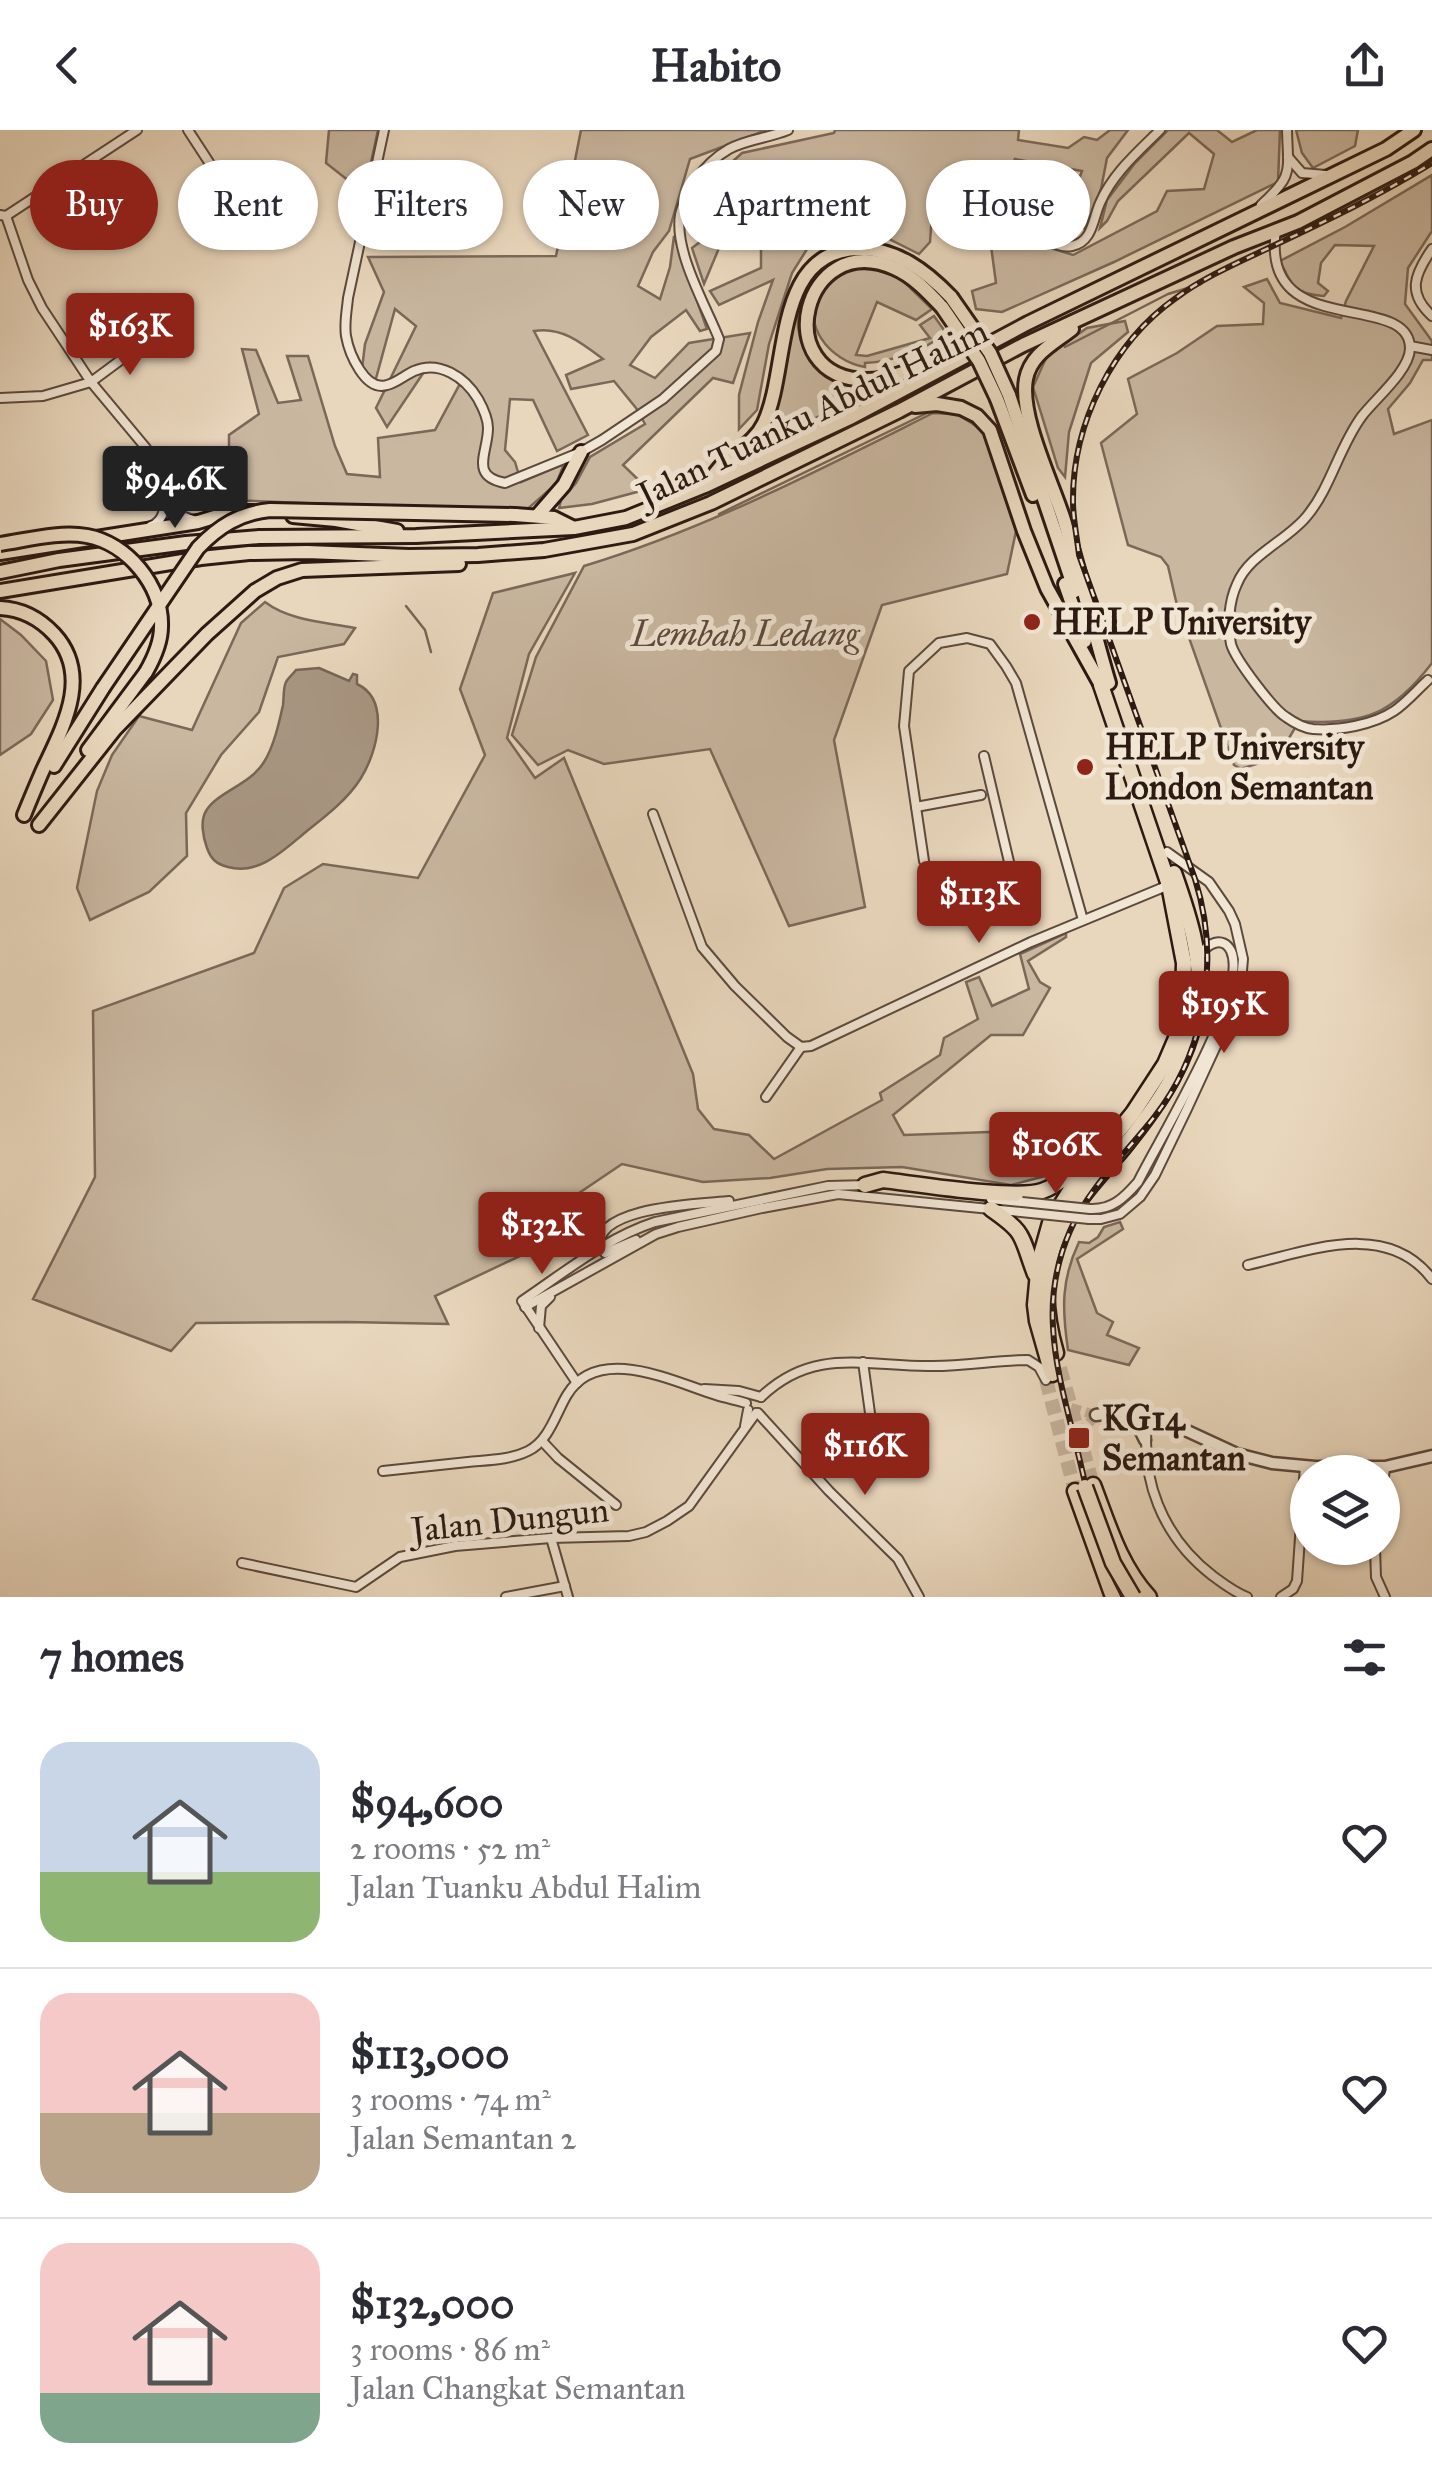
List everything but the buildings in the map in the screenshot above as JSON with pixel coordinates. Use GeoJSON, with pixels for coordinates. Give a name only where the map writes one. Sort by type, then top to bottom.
{"type":"FeatureCollection","features":[{"type":"Feature","properties":{"kind":"highway"},"geometry":{"type":"LineString","coordinates":[[1053,1374],[1046,1292],[1058,1235],[1082,1195],[1159,1101],[1192,1032],[1198,1000],[1191,926],[1105,684]]}},
{"type":"Feature","properties":{"kind":"highway"},"geometry":{"type":"LineString","coordinates":[[1053,1374],[1039,1349],[1036,1305],[1039,1262],[1050,1223],[1165,1064],[1176,1036],[1183,999],[1184,964],[1169,885],[1105,684]]}},
{"type":"Feature","properties":{"kind":"highway"},"geometry":{"type":"LineString","coordinates":[[866,1185],[883,1180],[993,1192],[1044,1190],[1074,1169],[1133,1113]]}},
{"type":"Feature","properties":{"kind":"highway"},"geometry":{"type":"LineString","coordinates":[[991,1210],[1018,1230],[1037,1279]]}},
{"type":"Feature","properties":{"kind":"highway"},"geometry":{"type":"LineString","coordinates":[[1084,1487],[1119,1552],[1150,1597]]}},
{"type":"Feature","properties":{"kind":"highway"},"geometry":{"type":"LineString","coordinates":[[1084,1487],[1113,1597]]}},
{"type":"Feature","properties":{"kind":"highway"},"geometry":{"type":"LineString","coordinates":[[1084,1487],[1113,1564],[1132,1597]]}},
{"type":"Feature","properties":{"kind":"highway"},"geometry":{"type":"LineString","coordinates":[[1119,1552],[1132,1597]]}},
{"type":"Feature","properties":{"kind":"main road","name":"Jalan Tuanku Abdul Halim"},"geometry":{"type":"LineString","coordinates":[[0,572],[59,560],[241,538],[416,536],[574,528],[626,518],[705,486],[852,417],[1018,328],[1386,149],[1414,130]]}},
{"type":"Feature","properties":{"kind":"main road","name":"Jalan Tuanku Abdul Halim"},"geometry":{"type":"LineString","coordinates":[[0,591],[248,554],[478,556],[544,550],[633,534],[712,502],[1023,345],[1298,222],[1414,162],[1432,148]]}},
{"type":"Feature","properties":{"kind":"main road"},"geometry":{"type":"LineString","coordinates":[[705,486],[763,426],[775,391],[791,305],[814,266],[850,249],[873,248],[904,259],[928,276],[947,302],[978,361],[1003,397],[1032,489],[1105,684]]}},
{"type":"Feature","properties":{"kind":"main road"},"geometry":{"type":"LineString","coordinates":[[947,302],[891,266],[858,261],[830,272],[818,285],[806,314],[807,337],[814,354],[828,370],[848,378],[876,380],[1018,328]]}},
{"type":"Feature","properties":{"kind":"main road"},"geometry":{"type":"LineString","coordinates":[[1089,316],[1036,358],[1030,366],[1025,390],[1028,413],[1064,521],[1105,684]]}},
{"type":"Feature","properties":{"kind":"main road"},"geometry":{"type":"LineString","coordinates":[[898,411],[937,404],[961,408],[977,416],[990,430],[1047,588],[1105,684]]}},
{"type":"Feature","properties":{"kind":"main road"},"geometry":{"type":"LineString","coordinates":[[537,516],[564,485],[582,452]]}},
{"type":"Feature","properties":{"kind":"main road"},"geometry":{"type":"LineString","coordinates":[[0,608],[14,609],[41,621],[61,641],[72,668],[70,712],[24,815],[103,688],[198,548],[237,517],[270,510],[515,514],[554,518],[574,528]]}},
{"type":"Feature","properties":{"kind":"main road"},"geometry":{"type":"LineString","coordinates":[[0,553],[198,522],[232,512],[365,524],[416,536]]}},
{"type":"Feature","properties":{"kind":"main road"},"geometry":{"type":"LineString","coordinates":[[108,731],[231,611],[277,578],[325,568],[533,560],[594,549],[633,534]]}},
{"type":"Feature","properties":{"kind":"main road"},"geometry":{"type":"LineString","coordinates":[[0,544],[87,536],[113,546],[148,579],[156,594],[162,625],[146,672],[39,825]]}},
{"type":"Feature","properties":{"kind":"street"},"geometry":{"type":"LineString","coordinates":[[137,130],[3,216],[42,308],[91,382],[146,448],[165,502],[176,514],[198,522]]}},
{"type":"Feature","properties":{"kind":"street"},"geometry":{"type":"LineString","coordinates":[[188,130],[208,160]]}},
{"type":"Feature","properties":{"kind":"street"},"geometry":{"type":"LineString","coordinates":[[384,130],[346,320],[346,337],[369,382],[377,386],[386,386],[426,366],[437,366],[467,385],[486,416],[482,465],[486,475],[506,483],[582,452],[663,399],[716,351],[720,340],[682,244],[680,216],[690,190],[716,158],[744,143],[788,130]]}},
{"type":"Feature","properties":{"kind":"street"},"geometry":{"type":"LineString","coordinates":[[1090,233],[1102,198],[1117,174],[1160,130]]}},
{"type":"Feature","properties":{"kind":"street"},"geometry":{"type":"LineString","coordinates":[[1241,218],[1283,185],[1287,176],[1287,130]]}},
{"type":"Feature","properties":{"kind":"street"},"geometry":{"type":"LineString","coordinates":[[1288,157],[1297,169],[1310,175],[1323,176],[1354,165]]}},
{"type":"Feature","properties":{"kind":"street"},"geometry":{"type":"LineString","coordinates":[[1276,230],[1274,255],[1284,280],[1301,297],[1316,305],[1381,317],[1397,324],[1408,336],[1410,346],[1404,368],[1357,424],[1309,514],[1248,566],[1238,581],[1232,599],[1231,644],[1237,658],[1282,715],[1308,728],[1334,729],[1394,712],[1428,680]]}},
{"type":"Feature","properties":{"kind":"street"},"geometry":{"type":"LineString","coordinates":[[1250,241],[1274,255]]}},
{"type":"Feature","properties":{"kind":"street"},"geometry":{"type":"LineString","coordinates":[[1432,250],[1421,265],[1415,288],[1417,298],[1432,316]]}},
{"type":"Feature","properties":{"kind":"street"},"geometry":{"type":"LineString","coordinates":[[0,398],[43,396],[91,382],[152,336]]}},
{"type":"Feature","properties":{"kind":"street"},"geometry":{"type":"LineString","coordinates":[[1410,346],[1432,350]]}},
{"type":"Feature","properties":{"kind":"street"},"geometry":{"type":"LineString","coordinates":[[142,530],[161,519],[165,502]]}},
{"type":"Feature","properties":{"kind":"street"},"geometry":{"type":"LineString","coordinates":[[924,861],[904,726],[909,670],[939,642],[979,640],[990,644],[1016,683],[1083,920]]}},
{"type":"Feature","properties":{"kind":"street"},"geometry":{"type":"LineString","coordinates":[[984,756],[1010,866]]}},
{"type":"Feature","properties":{"kind":"street"},"geometry":{"type":"LineString","coordinates":[[916,806],[981,795]]}},
{"type":"Feature","properties":{"kind":"street"},"geometry":{"type":"LineString","coordinates":[[653,814],[702,948],[801,1048]]}},
{"type":"Feature","properties":{"kind":"street"},"geometry":{"type":"LineString","coordinates":[[524,1304],[600,1248],[636,1228],[828,1186],[866,1185],[1089,1214],[1101,1219],[1120,1214],[1140,1197],[1155,1174],[1240,994],[1243,960],[1235,924],[1210,882],[1167,852]]}},
{"type":"Feature","properties":{"kind":"street"},"geometry":{"type":"LineString","coordinates":[[766,1097],[801,1048],[1031,942],[1169,885]]}},
{"type":"Feature","properties":{"kind":"street"},"geometry":{"type":"LineString","coordinates":[[1089,1214],[1124,1198],[1138,1182],[1163,1135],[1227,1003],[1232,962],[1228,947],[1217,942],[1204,948],[1198,978]]}},
{"type":"Feature","properties":{"kind":"street"},"geometry":{"type":"LineString","coordinates":[[765,1198],[654,1209],[625,1217],[603,1231],[598,1240],[600,1248],[605,1253],[678,1227],[838,1194],[991,1210],[1021,1207]]}},
{"type":"Feature","properties":{"kind":"street"},"geometry":{"type":"LineString","coordinates":[[524,1304],[656,1234]]}},
{"type":"Feature","properties":{"kind":"street"},"geometry":{"type":"LineString","coordinates":[[1248,1264],[1344,1242],[1366,1243],[1404,1253],[1432,1279]]}},
{"type":"Feature","properties":{"kind":"street"},"geometry":{"type":"LineString","coordinates":[[539,1328],[541,1306],[576,1279]]}},
{"type":"Feature","properties":{"kind":"street"},"geometry":{"type":"LineString","coordinates":[[524,1304],[577,1383]]}},
{"type":"Feature","properties":{"kind":"street","name":"Jalan Dungun"},"geometry":{"type":"LineString","coordinates":[[242,1562],[354,1592],[400,1557],[456,1546],[629,1536],[668,1521],[689,1506],[745,1426],[754,1406],[775,1383],[800,1370],[833,1362],[924,1366],[1028,1360],[1053,1374]]}},
{"type":"Feature","properties":{"kind":"street"},"geometry":{"type":"LineString","coordinates":[[862,1362],[873,1435]]}},
{"type":"Feature","properties":{"kind":"street"},"geometry":{"type":"LineString","coordinates":[[383,1471],[509,1458],[542,1441],[565,1398],[590,1374],[627,1369],[650,1372],[754,1406],[829,1491],[898,1559],[919,1597]]}},
{"type":"Feature","properties":{"kind":"street"},"geometry":{"type":"LineString","coordinates":[[1127,1411],[1145,1440]]}},
{"type":"Feature","properties":{"kind":"street"},"geometry":{"type":"LineString","coordinates":[[1096,1415],[1127,1411],[1157,1417],[1237,1454],[1290,1465]]}},
{"type":"Feature","properties":{"kind":"street"},"geometry":{"type":"LineString","coordinates":[[1148,1415],[1145,1440],[1150,1483],[1168,1527],[1202,1568],[1247,1597]]}},
{"type":"Feature","properties":{"kind":"street"},"geometry":{"type":"LineString","coordinates":[[542,1441],[616,1505]]}},
{"type":"Feature","properties":{"kind":"street"},"geometry":{"type":"LineString","coordinates":[[1400,1463],[1432,1456]]}},
{"type":"Feature","properties":{"kind":"street"},"geometry":{"type":"LineString","coordinates":[[550,1538],[568,1597]]}},
{"type":"Feature","properties":{"kind":"street"},"geometry":{"type":"LineString","coordinates":[[1281,1597],[1293,1589],[1298,1565]]}},
{"type":"Feature","properties":{"kind":"street"},"geometry":{"type":"LineString","coordinates":[[1376,1565],[1385,1597]]}},
{"type":"Feature","properties":{"kind":"street"},"geometry":{"type":"LineString","coordinates":[[506,1597],[566,1586]]}},
{"type":"Feature","properties":{"kind":"green space"},"geometry":{"type":"Polygon","coordinates":[[[329,130],[378,130],[372,160],[338,160],[338,172],[326,163],[329,130]]]}},
{"type":"Feature","properties":{"kind":"green space"},"geometry":{"type":"Polygon","coordinates":[[[581,130],[767,130],[690,160],[679,160],[679,197],[669,231],[659,244],[659,160],[575,160],[581,130]]]}},
{"type":"Feature","properties":{"kind":"green space"},"geometry":{"type":"Polygon","coordinates":[[[1019,130],[1018,140],[1068,148],[1084,137],[1097,140],[1110,130],[1128,130],[1107,158],[1090,216],[1090,160],[926,160],[926,246],[919,254],[906,248],[906,160],[734,160],[742,153],[834,133],[1019,130]]]}},
{"type":"Feature","properties":{"kind":"green space"},"geometry":{"type":"Polygon","coordinates":[[[1168,130],[1217,130],[1232,142],[1257,130],[1280,130],[1278,182],[1002,312],[976,309],[972,291],[996,283],[992,250],[1057,250],[1073,255],[1090,250],[1090,246],[1157,211],[1167,191],[1204,189],[1214,154],[1189,133],[1118,201],[1100,228],[1107,200],[1135,163],[1168,130]]]}},
{"type":"Feature","properties":{"kind":"green space"},"geometry":{"type":"Polygon","coordinates":[[[1296,130],[1358,130],[1355,146],[1313,168],[1302,153],[1296,130]]]}},
{"type":"Feature","properties":{"kind":"green space"},"geometry":{"type":"Polygon","coordinates":[[[1432,175],[1432,231],[1408,268],[1405,304],[1432,341],[1432,360],[1423,360],[1388,409],[1394,434],[1432,420],[1432,663],[1390,705],[1342,721],[1299,721],[1278,757],[1241,769],[1234,765],[1176,601],[1168,566],[1161,557],[1128,545],[1101,443],[1137,414],[1128,379],[1217,326],[1263,324],[1264,303],[1244,287],[1267,279],[1280,303],[1341,318],[1374,246],[1335,245],[1321,263],[1318,283],[1328,291],[1324,296],[1296,287],[1280,261],[1432,175]]]}},
{"type":"Feature","properties":{"kind":"green space"},"geometry":{"type":"Polygon","coordinates":[[[674,236],[707,329],[700,331],[686,310],[651,337],[630,365],[655,378],[689,343],[750,333],[733,383],[713,378],[623,465],[648,489],[559,508],[590,457],[645,424],[614,381],[571,389],[566,375],[603,359],[571,337],[544,330],[534,331],[588,435],[557,451],[533,400],[510,399],[505,450],[515,462],[521,482],[564,464],[556,484],[524,512],[229,500],[229,435],[259,414],[242,349],[256,350],[278,403],[301,400],[287,356],[308,356],[347,474],[380,477],[378,438],[435,430],[463,378],[448,367],[430,363],[387,427],[376,408],[416,326],[395,309],[375,382],[362,369],[365,344],[384,292],[368,257],[556,256],[557,250],[655,250],[638,286],[660,299],[674,236]]]}},
{"type":"Feature","properties":{"kind":"green space"},"geometry":{"type":"Polygon","coordinates":[[[693,250],[718,250],[704,284],[693,250]]]}},
{"type":"Feature","properties":{"kind":"green space"},"geometry":{"type":"Polygon","coordinates":[[[761,250],[806,250],[792,273],[769,344],[757,410],[739,429],[739,395],[773,280],[719,305],[710,291],[761,268],[761,250]]]}},
{"type":"Feature","properties":{"kind":"green space"},"geometry":{"type":"Polygon","coordinates":[[[851,262],[894,272],[932,309],[916,320],[877,302],[856,355],[867,356],[930,338],[920,325],[934,316],[944,330],[909,354],[865,363],[865,367],[840,357],[816,327],[814,302],[826,281],[851,262]]]}},
{"type":"Feature","properties":{"kind":"green space"},"geometry":{"type":"Polygon","coordinates":[[[798,302],[800,337],[812,360],[830,371],[880,384],[770,442],[762,435],[779,398],[798,302]]]}},
{"type":"Feature","properties":{"kind":"green space"},"geometry":{"type":"Polygon","coordinates":[[[1125,321],[1128,332],[1091,363],[1069,432],[1065,477],[1058,468],[1033,387],[1047,356],[1087,328],[1125,321]]]}},
{"type":"Feature","properties":{"kind":"green space","name":"Lembah Ledang"},"geometry":{"type":"Polygon","coordinates":[[[933,413],[957,414],[984,431],[1016,531],[1007,574],[882,605],[834,740],[865,907],[789,926],[710,749],[604,764],[568,750],[538,765],[512,735],[536,657],[584,566],[718,516],[933,413]]]}},
{"type":"Feature","properties":{"kind":"green space"},"geometry":{"type":"Polygon","coordinates":[[[575,573],[529,654],[507,738],[535,778],[564,758],[693,1074],[698,1109],[714,1129],[749,1135],[774,1159],[882,1100],[880,1093],[940,1055],[944,1038],[978,1019],[966,982],[979,977],[992,1006],[1029,989],[1020,954],[1066,933],[1066,937],[1028,961],[1040,982],[1050,988],[1023,1035],[991,1035],[893,1115],[904,1135],[1019,1131],[1031,1152],[1057,1142],[1067,1155],[1045,1176],[1011,1185],[902,1167],[827,1169],[770,1178],[703,1182],[622,1164],[548,1214],[520,1256],[435,1296],[448,1324],[196,1323],[171,1351],[33,1299],[95,1177],[93,1011],[254,953],[284,888],[323,864],[418,878],[485,755],[460,689],[493,593],[575,573]]]}},
{"type":"Feature","properties":{"kind":"green space"},"geometry":{"type":"Polygon","coordinates":[[[265,602],[297,617],[355,628],[344,644],[278,657],[259,712],[221,755],[186,813],[187,856],[149,892],[90,920],[77,888],[97,791],[112,755],[139,716],[192,730],[241,623],[265,602]]]}},
{"type":"Feature","properties":{"kind":"green space"},"geometry":{"type":"Polygon","coordinates":[[[0,619],[46,661],[53,700],[31,734],[0,755],[0,619]]]}},
{"type":"Feature","properties":{"kind":"green space"},"geometry":{"type":"Polygon","coordinates":[[[1120,1222],[1123,1229],[1077,1259],[1097,1313],[1113,1322],[1107,1335],[1139,1348],[1129,1365],[1068,1350],[1065,1321],[1066,1282],[1079,1242],[1089,1243],[1104,1227],[1120,1222]]]}},
{"type":"Feature","properties":{"kind":"shaded area"},"geometry":{"type":"Polygon","coordinates":[[[319,668],[349,681],[353,674],[357,675],[357,684],[374,702],[378,727],[367,767],[336,807],[271,859],[250,868],[220,864],[210,855],[204,839],[206,811],[251,777],[264,762],[276,734],[288,679],[296,670],[319,668]]]}},
{"type":"Feature","properties":{"kind":"waterway"},"geometry":{"type":"LineString","coordinates":[[1065,347],[1168,294],[1201,284]]}},
{"type":"Feature","properties":{"kind":"waterway"},"geometry":{"type":"LineString","coordinates":[[719,514],[931,411]]}},
{"type":"Feature","properties":{"kind":"waterway"},"geometry":{"type":"LineString","coordinates":[[406,606],[425,630],[431,652]]}},
{"type":"Feature","properties":{"kind":"tunnel"},"geometry":{"type":"LineString","coordinates":[[1060,1368],[1093,1485]]}},
{"type":"Feature","properties":{"kind":"tunnel"},"geometry":{"type":"LineString","coordinates":[[1046,1380],[1075,1491]]}},
{"type":"Feature","properties":{"kind":"tunnel"},"geometry":{"type":"LineString","coordinates":[[1071,1408],[1096,1415]]}},
{"type":"Feature","properties":{"kind":"tunnel"},"geometry":{"type":"LineString","coordinates":[[1079,1434],[1096,1415]]}},
{"type":"Feature","properties":{"kind":"railway"},"geometry":{"type":"LineString","coordinates":[[1124,1597],[1096,1527],[1062,1390],[1054,1343],[1054,1290],[1062,1254],[1078,1215],[1097,1185],[1155,1116],[1187,1062],[1204,1002],[1207,940],[1195,879],[1079,555],[1073,502],[1080,443],[1100,387],[1115,361],[1153,316],[1212,275],[1356,206],[1432,163]]}},
{"type":"Feature","properties":{"kind":"place","name":"HELP University"},"geometry":{"type":"Point","coordinates":[1032,622]}},
{"type":"Feature","properties":{"kind":"place","name":"HELP University London Semantan"},"geometry":{"type":"Point","coordinates":[1085,767]}},
{"type":"Feature","properties":{"kind":"place","name":"KG14 Semantan"},"geometry":{"type":"Point","coordinates":[1079,1438]}}]}
